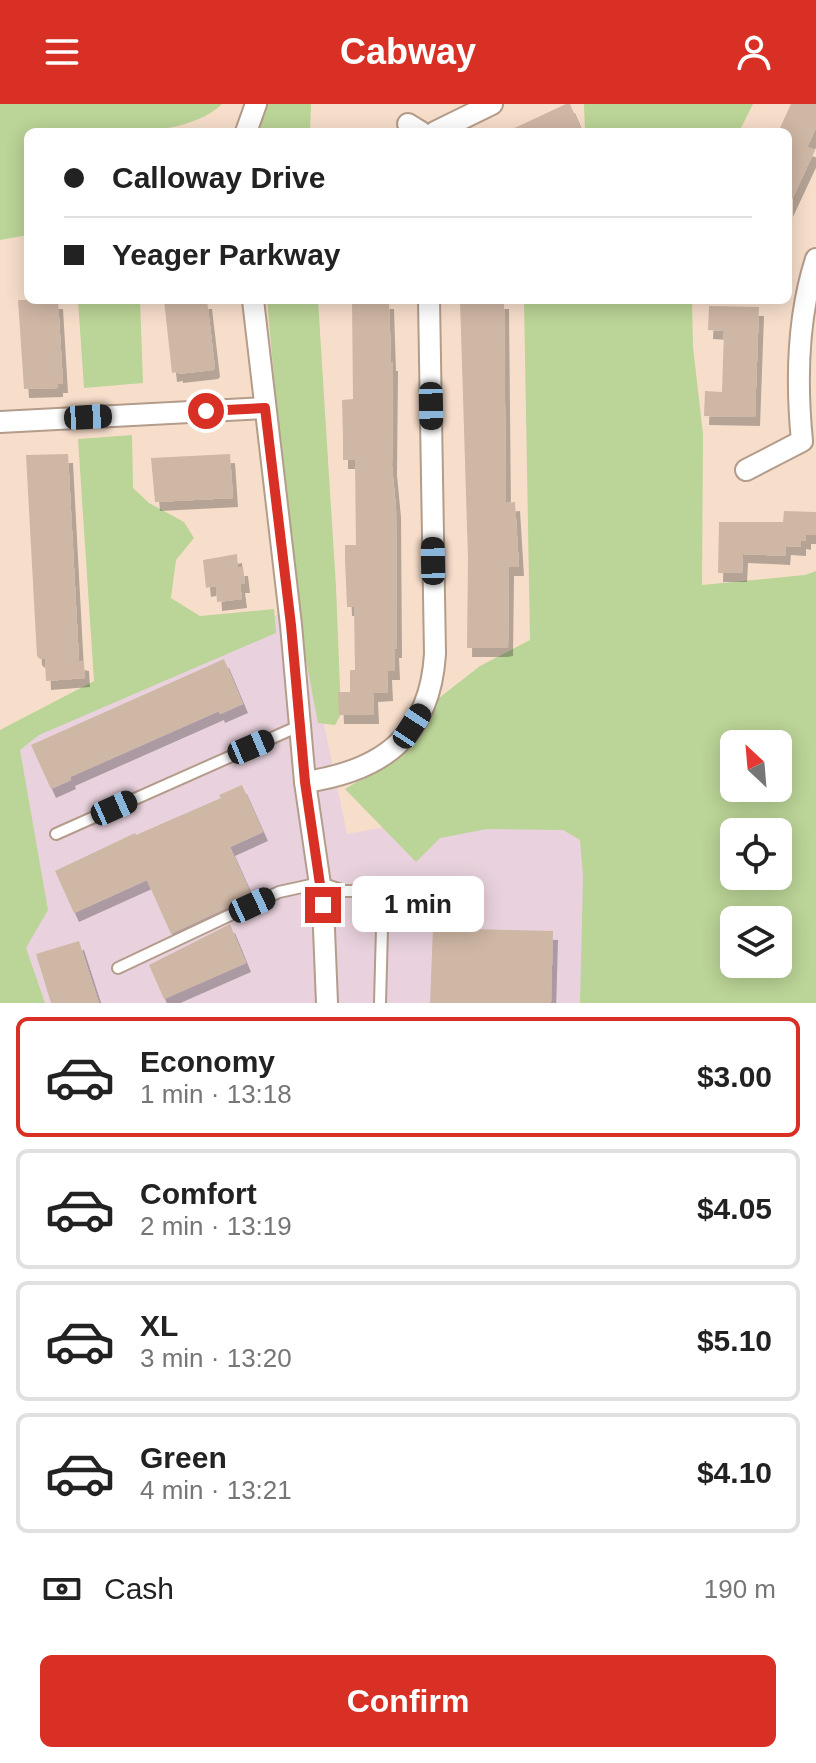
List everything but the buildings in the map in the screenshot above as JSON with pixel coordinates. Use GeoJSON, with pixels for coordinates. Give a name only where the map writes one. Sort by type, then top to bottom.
{"type":"FeatureCollection","features":[{"type":"Feature","properties":{"kind":"street"},"geometry":{"type":"LineString","coordinates":[[443,128],[492,104]]}},
{"type":"Feature","properties":{"kind":"street"},"geometry":{"type":"LineString","coordinates":[[746,470],[809,447],[798,414],[800,336],[804,303],[816,259]]}},
{"type":"Feature","properties":{"kind":"street"},"geometry":{"type":"LineString","coordinates":[[253,304],[291,625],[305,782],[326,939],[327,1003]]}},
{"type":"Feature","properties":{"kind":"street"},"geometry":{"type":"LineString","coordinates":[[305,782],[336,778],[381,757],[405,735],[424,709],[430,693],[435,654],[429,304]]}},
{"type":"Feature","properties":{"kind":"street"},"geometry":{"type":"LineString","coordinates":[[0,422],[265,408]]}},
{"type":"Feature","properties":{"kind":"lane"},"geometry":{"type":"LineString","coordinates":[[56,834],[299,726]]}},
{"type":"Feature","properties":{"kind":"lane"},"geometry":{"type":"LineString","coordinates":[[118,968],[279,892],[320,883],[345,891],[383,891],[380,1003]]}},
{"type":"Feature","properties":{"kind":"shaded area"},"geometry":{"type":"Polygon","coordinates":[[[299,605],[347,834],[586,790],[593,1003],[0,1003],[0,742],[299,605]]]}},
{"type":"Feature","properties":{"kind":"green space"},"geometry":{"type":"Polygon","coordinates":[[[0,104],[222,104],[204,116],[167,128],[24,128],[24,236],[0,240],[0,104]]]}},
{"type":"Feature","properties":{"kind":"green space"},"geometry":{"type":"Polygon","coordinates":[[[267,104],[311,104],[310,128],[258,128],[267,104]]]}},
{"type":"Feature","properties":{"kind":"green space"},"geometry":{"type":"Polygon","coordinates":[[[584,104],[753,104],[741,128],[585,128],[584,104]]]}},
{"type":"Feature","properties":{"kind":"green space"},"geometry":{"type":"Polygon","coordinates":[[[78,304],[140,304],[143,383],[84,388],[78,304]]]}},
{"type":"Feature","properties":{"kind":"green space"},"geometry":{"type":"Polygon","coordinates":[[[267,304],[318,304],[336,587],[341,714],[335,725],[318,723],[293,591],[267,304]]]}},
{"type":"Feature","properties":{"kind":"green space"},"geometry":{"type":"Polygon","coordinates":[[[524,304],[692,304],[693,347],[703,434],[702,585],[805,575],[816,571],[816,1003],[580,1003],[583,876],[580,840],[563,830],[487,829],[440,838],[416,862],[345,789],[394,760],[424,729],[439,698],[480,666],[530,640],[524,304]]]}},
{"type":"Feature","properties":{"kind":"green space"},"geometry":{"type":"Polygon","coordinates":[[[132,435],[133,488],[149,503],[184,522],[194,538],[176,560],[171,598],[200,616],[274,609],[276,633],[39,735],[20,750],[48,910],[26,948],[45,1003],[0,1003],[0,730],[94,681],[78,439],[132,435]]]}},
{"type":"Feature","properties":{"kind":"route"},"geometry":{"type":"LineString","coordinates":[[206,411],[265,408],[291,625],[305,782],[323,905]]}}]}
